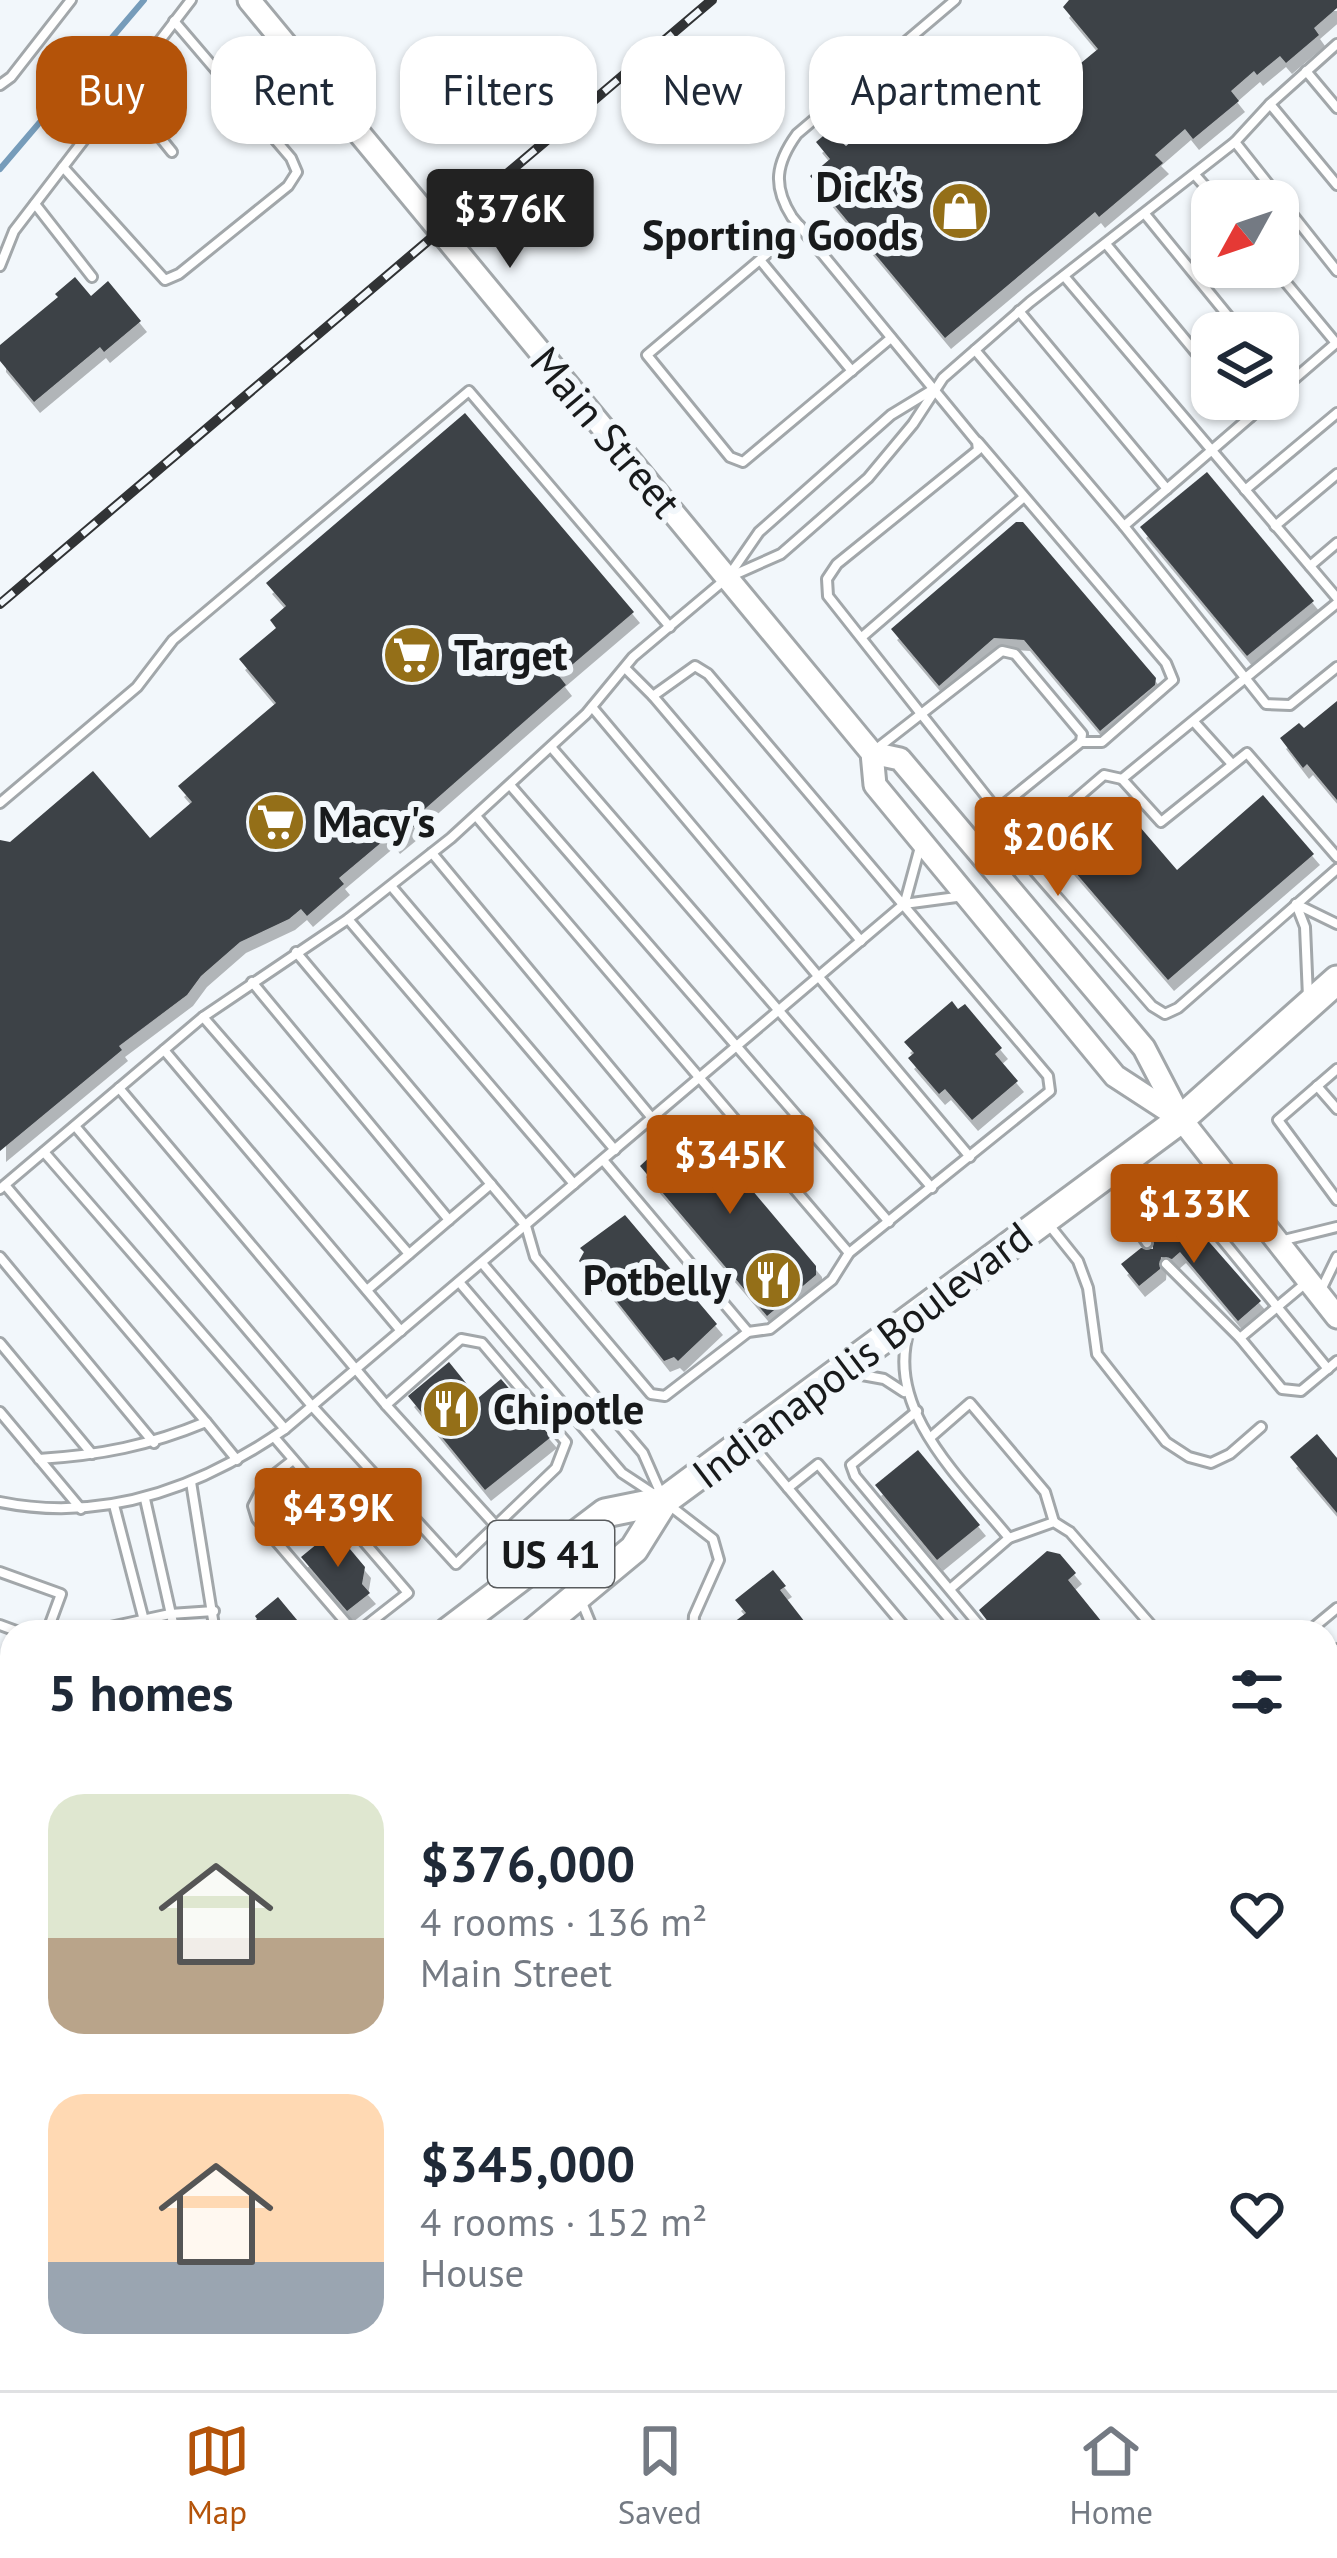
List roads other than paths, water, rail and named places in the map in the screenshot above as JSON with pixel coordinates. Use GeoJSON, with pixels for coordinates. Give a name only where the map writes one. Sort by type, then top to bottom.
{"type":"FeatureCollection","features":[{"type":"Feature","properties":{"kind":"highway","name":"Indianapolis Boulevard"},"geometry":{"type":"LineString","coordinates":[[549,1620],[634,1549],[664,1501],[1181,1119],[1337,980]]}},
{"type":"Feature","properties":{"kind":"highway","name":"Indianapolis Boulevard"},"geometry":{"type":"LineString","coordinates":[[464,1620],[605,1513],[664,1501]]}},
{"type":"Feature","properties":{"kind":"street","name":"Main Street"},"geometry":{"type":"LineString","coordinates":[[249,0],[872,753],[875,785],[965,896],[1115,1076],[1181,1119]]}},
{"type":"Feature","properties":{"kind":"street","name":"Main Street"},"geometry":{"type":"LineString","coordinates":[[872,753],[900,759],[996,868],[1144,1048],[1181,1119],[1337,1317]]}},
{"type":"Feature","properties":{"kind":"lane"},"geometry":{"type":"LineString","coordinates":[[0,85],[71,0]]}},
{"type":"Feature","properties":{"kind":"lane"},"geometry":{"type":"LineString","coordinates":[[163,36],[191,0]]}},
{"type":"Feature","properties":{"kind":"lane"},"geometry":{"type":"LineString","coordinates":[[955,0],[797,134],[781,157],[777,181],[783,203],[800,226],[1166,663],[1173,680],[1114,734],[1102,742],[1081,742],[998,809]]}},
{"type":"Feature","properties":{"kind":"lane"},"geometry":{"type":"LineString","coordinates":[[63,167],[165,280],[179,274],[288,186],[297,172],[291,158],[174,21]]}},
{"type":"Feature","properties":{"kind":"lane"},"geometry":{"type":"LineString","coordinates":[[237,1460],[3,1187],[203,1017],[348,920],[476,816],[592,707],[625,668],[727,578],[759,532],[891,415],[933,390],[1019,311],[1235,142],[1337,44]]}},
{"type":"Feature","properties":{"kind":"lane"},"geometry":{"type":"LineString","coordinates":[[1306,71],[1337,108]]}},
{"type":"Feature","properties":{"kind":"lane"},"geometry":{"type":"LineString","coordinates":[[1270,104],[1337,185]]}},
{"type":"Feature","properties":{"kind":"lane"},"geometry":{"type":"LineString","coordinates":[[1235,142],[1337,272]]}},
{"type":"Feature","properties":{"kind":"lane"},"geometry":{"type":"LineString","coordinates":[[0,266],[14,231],[80,144]]}},
{"type":"Feature","properties":{"kind":"lane"},"geometry":{"type":"LineString","coordinates":[[166,144],[172,152]]}},
{"type":"Feature","properties":{"kind":"lane"},"geometry":{"type":"LineString","coordinates":[[1195,174],[1200,180]]}},
{"type":"Feature","properties":{"kind":"lane"},"geometry":{"type":"LineString","coordinates":[[34,204],[92,277]]}},
{"type":"Feature","properties":{"kind":"lane"},"geometry":{"type":"LineString","coordinates":[[1144,214],[1225,312]]}},
{"type":"Feature","properties":{"kind":"lane"},"geometry":{"type":"LineString","coordinates":[[800,226],[647,355],[730,457],[743,462],[891,338]]}},
{"type":"Feature","properties":{"kind":"lane"},"geometry":{"type":"LineString","coordinates":[[1106,244],[1191,347]]}},
{"type":"Feature","properties":{"kind":"lane"},"geometry":{"type":"LineString","coordinates":[[760,260],[852,371]]}},
{"type":"Feature","properties":{"kind":"lane"},"geometry":{"type":"LineString","coordinates":[[1064,276],[1337,601],[1122,779]]}},
{"type":"Feature","properties":{"kind":"lane"},"geometry":{"type":"LineString","coordinates":[[1291,288],[1337,343],[1299,375]]}},
{"type":"Feature","properties":{"kind":"lane"},"geometry":{"type":"LineString","coordinates":[[1019,311],[1167,489]]}},
{"type":"Feature","properties":{"kind":"lane"},"geometry":{"type":"LineString","coordinates":[[975,350],[1266,704],[1290,705],[1337,669]]}},
{"type":"Feature","properties":{"kind":"lane"},"geometry":{"type":"LineString","coordinates":[[727,578],[782,554],[868,478],[913,424],[933,390]]}},
{"type":"Feature","properties":{"kind":"lane"},"geometry":{"type":"LineString","coordinates":[[0,803],[137,688],[172,640],[469,391],[670,627]]}},
{"type":"Feature","properties":{"kind":"lane"},"geometry":{"type":"LineString","coordinates":[[1245,490],[1337,413]]}},
{"type":"Feature","properties":{"kind":"lane"},"geometry":{"type":"LineString","coordinates":[[1124,526],[1246,420]]}},
{"type":"Feature","properties":{"kind":"lane"},"geometry":{"type":"LineString","coordinates":[[977,442],[978,450],[837,564],[827,579],[827,596],[998,809],[1016,850],[1152,1006],[1166,1014],[1337,868]]}},
{"type":"Feature","properties":{"kind":"lane"},"geometry":{"type":"LineString","coordinates":[[1275,526],[1337,474]]}},
{"type":"Feature","properties":{"kind":"lane"},"geometry":{"type":"LineString","coordinates":[[862,637],[1024,497]]}},
{"type":"Feature","properties":{"kind":"lane"},"geometry":{"type":"LineString","coordinates":[[1310,566],[1337,543]]}},
{"type":"Feature","properties":{"kind":"lane"},"geometry":{"type":"LineString","coordinates":[[872,753],[1002,651],[1015,654],[1082,734],[1081,742]]}},
{"type":"Feature","properties":{"kind":"lane"},"geometry":{"type":"LineString","coordinates":[[296,952],[526,1226],[535,1257],[651,1394],[665,1396],[748,1332],[770,1328],[832,1280],[849,1253],[1050,1091],[1048,1076],[708,674],[695,666],[653,696]]}},
{"type":"Feature","properties":{"kind":"lane"},"geometry":{"type":"LineString","coordinates":[[625,668],[861,941]]}},
{"type":"Feature","properties":{"kind":"lane"},"geometry":{"type":"LineString","coordinates":[[592,707],[970,1157]]}},
{"type":"Feature","properties":{"kind":"lane"},"geometry":{"type":"LineString","coordinates":[[1195,723],[1232,764]]}},
{"type":"Feature","properties":{"kind":"lane"},"geometry":{"type":"LineString","coordinates":[[551,747],[932,1188]]}},
{"type":"Feature","properties":{"kind":"lane"},"geometry":{"type":"LineString","coordinates":[[996,868],[1104,775],[1122,779],[1161,822],[1246,753],[1337,857]]}},
{"type":"Feature","properties":{"kind":"lane"},"geometry":{"type":"LineString","coordinates":[[510,784],[889,1222]]}},
{"type":"Feature","properties":{"kind":"lane"},"geometry":{"type":"LineString","coordinates":[[476,816],[849,1253]]}},
{"type":"Feature","properties":{"kind":"lane"},"geometry":{"type":"LineString","coordinates":[[0,1502],[82,1510],[146,1498],[237,1460],[285,1430],[904,904],[922,843]]}},
{"type":"Feature","properties":{"kind":"lane"},"geometry":{"type":"LineString","coordinates":[[432,853],[652,1118]]}},
{"type":"Feature","properties":{"kind":"lane"},"geometry":{"type":"LineString","coordinates":[[391,886],[615,1150]]}},
{"type":"Feature","properties":{"kind":"lane"},"geometry":{"type":"LineString","coordinates":[[904,904],[965,896]]}},
{"type":"Feature","properties":{"kind":"lane"},"geometry":{"type":"LineString","coordinates":[[1296,904],[1337,923]]}},
{"type":"Feature","properties":{"kind":"lane"},"geometry":{"type":"LineString","coordinates":[[1296,904],[1305,927],[1308,1005]]}},
{"type":"Feature","properties":{"kind":"lane"},"geometry":{"type":"LineString","coordinates":[[348,920],[574,1184]]}},
{"type":"Feature","properties":{"kind":"lane"},"geometry":{"type":"LineString","coordinates":[[252,982],[449,1220]]}},
{"type":"Feature","properties":{"kind":"lane"},"geometry":{"type":"LineString","coordinates":[[203,1017],[409,1254]]}},
{"type":"Feature","properties":{"kind":"lane"},"geometry":{"type":"LineString","coordinates":[[164,1050],[401,1331]]}},
{"type":"Feature","properties":{"kind":"lane"},"geometry":{"type":"LineString","coordinates":[[1337,1069],[1278,1120],[1337,1200]]}},
{"type":"Feature","properties":{"kind":"lane"},"geometry":{"type":"LineString","coordinates":[[1317,1086],[1337,1109]]}},
{"type":"Feature","properties":{"kind":"lane"},"geometry":{"type":"LineString","coordinates":[[119,1088],[386,1405],[496,1526]]}},
{"type":"Feature","properties":{"kind":"lane"},"geometry":{"type":"LineString","coordinates":[[75,1126],[312,1406],[456,1564],[556,1468],[566,1442],[482,1343],[460,1339],[386,1405]]}},
{"type":"Feature","properties":{"kind":"lane"},"geometry":{"type":"LineString","coordinates":[[44,1152],[285,1430]]}},
{"type":"Feature","properties":{"kind":"lane"},"geometry":{"type":"LineString","coordinates":[[603,1160],[748,1332]]}},
{"type":"Feature","properties":{"kind":"lane"},"geometry":{"type":"LineString","coordinates":[[367,1290],[491,1184]]}},
{"type":"Feature","properties":{"kind":"lane"},"geometry":{"type":"LineString","coordinates":[[1147,1243],[1140,1233],[1142,1221],[1155,1207],[1177,1198],[1193,1204],[1328,1369]]}},
{"type":"Feature","properties":{"kind":"lane"},"geometry":{"type":"LineString","coordinates":[[1045,1220],[1078,1261],[1088,1288],[1097,1354],[1166,1442],[1189,1457],[1211,1462],[1230,1454],[1261,1427]]}},
{"type":"Feature","properties":{"kind":"lane"},"geometry":{"type":"LineString","coordinates":[[1275,1242],[1337,1227]]}},
{"type":"Feature","properties":{"kind":"lane"},"geometry":{"type":"LineString","coordinates":[[0,1257],[154,1443]]}},
{"type":"Feature","properties":{"kind":"lane"},"geometry":{"type":"LineString","coordinates":[[1240,1338],[1277,1307],[1313,1288],[1337,1257]]}},
{"type":"Feature","properties":{"kind":"lane"},"geometry":{"type":"LineString","coordinates":[[482,1263],[643,1453],[664,1501]]}},
{"type":"Feature","properties":{"kind":"lane"},"geometry":{"type":"LineString","coordinates":[[1166,1264],[1240,1338],[1282,1389],[1301,1391],[1337,1361]]}},
{"type":"Feature","properties":{"kind":"lane"},"geometry":{"type":"LineString","coordinates":[[459,1282],[622,1473],[712,1539],[719,1560],[694,1620]]}},
{"type":"Feature","properties":{"kind":"lane"},"geometry":{"type":"LineString","coordinates":[[905,1393],[901,1368],[913,1318]]}},
{"type":"Feature","properties":{"kind":"lane"},"geometry":{"type":"LineString","coordinates":[[0,1342],[93,1455]]}},
{"type":"Feature","properties":{"kind":"lane"},"geometry":{"type":"LineString","coordinates":[[839,1372],[884,1379],[905,1393],[931,1437],[1009,1538]]}},
{"type":"Feature","properties":{"kind":"lane"},"geometry":{"type":"LineString","coordinates":[[931,1437],[970,1403],[1045,1492],[1054,1522],[1070,1532],[1147,1620]]}},
{"type":"Feature","properties":{"kind":"lane"},"geometry":{"type":"LineString","coordinates":[[917,1411],[851,1465],[975,1620]]}},
{"type":"Feature","properties":{"kind":"lane"},"geometry":{"type":"LineString","coordinates":[[0,1412],[82,1510]]}},
{"type":"Feature","properties":{"kind":"lane"},"geometry":{"type":"LineString","coordinates":[[39,1459],[154,1443],[206,1422]]}},
{"type":"Feature","properties":{"kind":"lane"},"geometry":{"type":"LineString","coordinates":[[274,1437],[408,1593],[372,1620]]}},
{"type":"Feature","properties":{"kind":"lane"},"geometry":{"type":"LineString","coordinates":[[748,1440],[900,1620]]}},
{"type":"Feature","properties":{"kind":"lane"},"geometry":{"type":"LineString","coordinates":[[293,1460],[266,1480],[253,1506],[257,1519],[345,1620]]}},
{"type":"Feature","properties":{"kind":"lane"},"geometry":{"type":"LineString","coordinates":[[788,1488],[818,1465],[949,1620]]}},
{"type":"Feature","properties":{"kind":"lane"},"geometry":{"type":"LineString","coordinates":[[191,1481],[214,1620]]}},
{"type":"Feature","properties":{"kind":"lane"},"geometry":{"type":"LineString","coordinates":[[146,1498],[172,1620]]}},
{"type":"Feature","properties":{"kind":"lane"},"geometry":{"type":"LineString","coordinates":[[113,1504],[144,1619]]}},
{"type":"Feature","properties":{"kind":"lane"},"geometry":{"type":"LineString","coordinates":[[950,1589],[1009,1538],[1054,1522]]}},
{"type":"Feature","properties":{"kind":"lane"},"geometry":{"type":"LineString","coordinates":[[0,1572],[61,1594],[51,1620]]}},
{"type":"Feature","properties":{"kind":"lane"},"geometry":{"type":"LineString","coordinates":[[580,1595],[589,1620]]}},
{"type":"Feature","properties":{"kind":"lane"},"geometry":{"type":"LineString","coordinates":[[140,1620],[214,1611]]}},
{"type":"Feature","properties":{"kind":"waterway"},"geometry":{"type":"LineString","coordinates":[[0,169],[144,0]]}},
{"type":"Feature","properties":{"kind":"railway"},"geometry":{"type":"LineString","coordinates":[[0,604],[712,0]]}},
{"type":"Feature","properties":{"kind":"place","name":"Dick's Sporting Goods"},"geometry":{"type":"Point","coordinates":[960,211]}},
{"type":"Feature","properties":{"kind":"place","name":"Target"},"geometry":{"type":"Point","coordinates":[412,655]}},
{"type":"Feature","properties":{"kind":"place","name":"Macy's"},"geometry":{"type":"Point","coordinates":[276,822]}},
{"type":"Feature","properties":{"kind":"place","name":"Potbelly"},"geometry":{"type":"Point","coordinates":[773,1280]}},
{"type":"Feature","properties":{"kind":"place","name":"Chipotle"},"geometry":{"type":"Point","coordinates":[451,1409]}}]}
